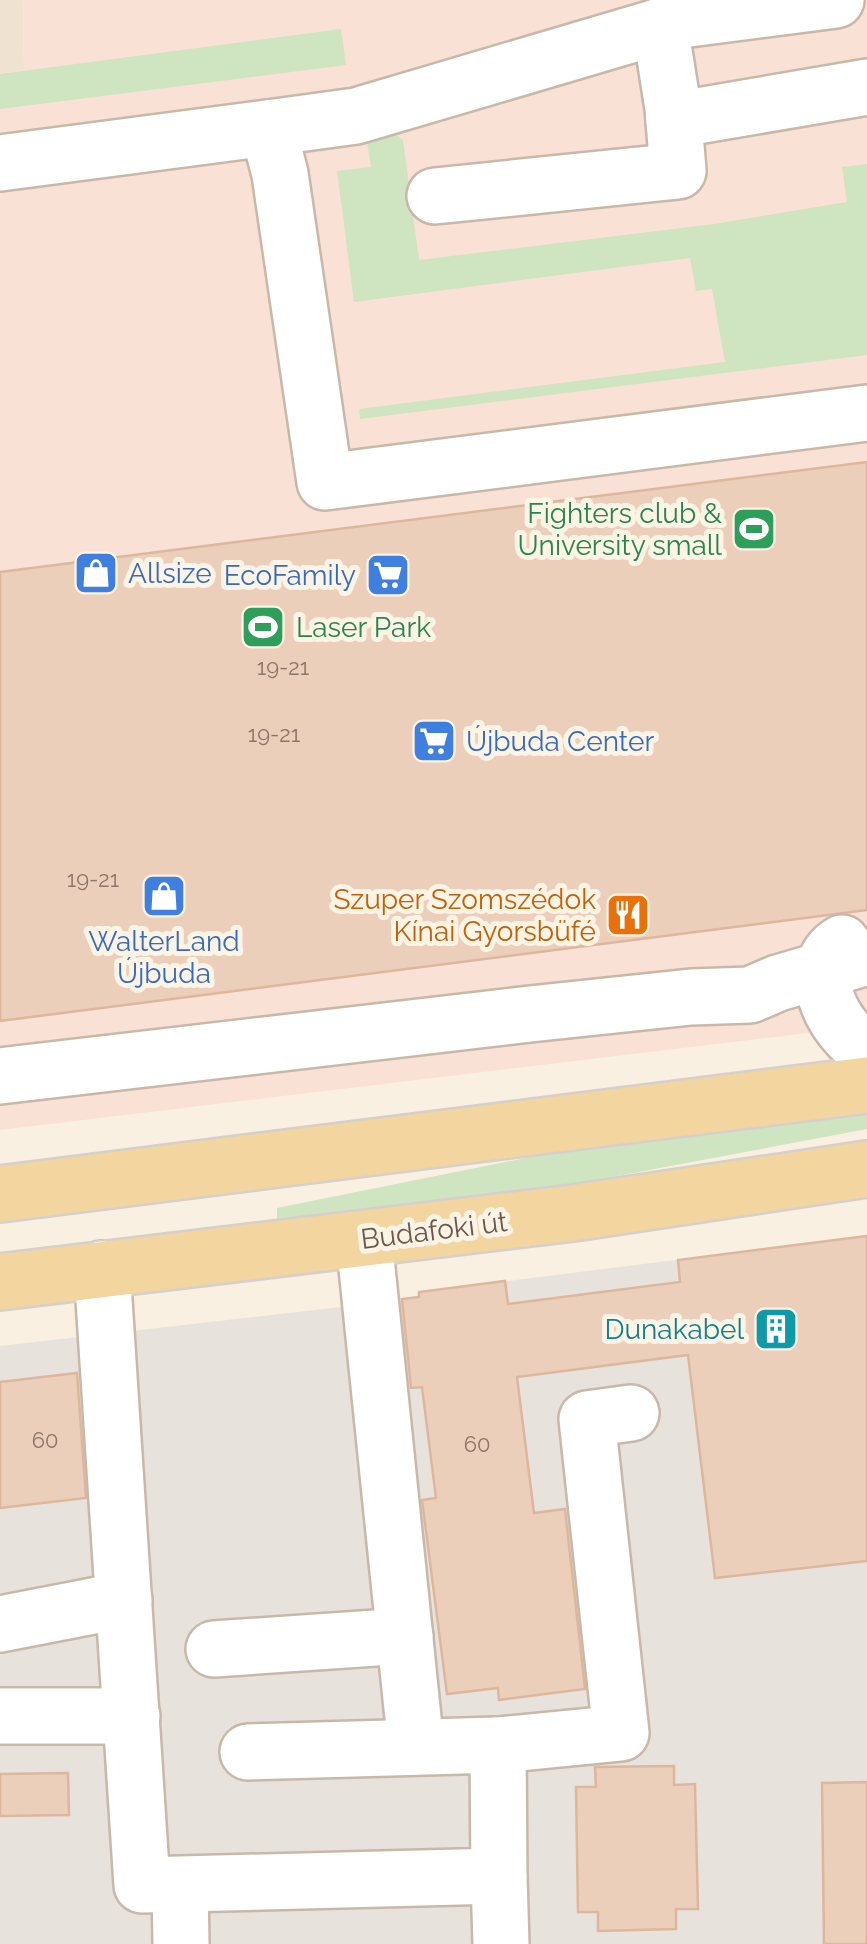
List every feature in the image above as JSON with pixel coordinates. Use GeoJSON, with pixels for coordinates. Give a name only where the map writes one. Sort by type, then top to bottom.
{"type":"FeatureCollection","features":[{"type":"Feature","properties":{"kind":"main road"},"geometry":{"type":"LineString","coordinates":[[0,1194],[867,1085]]}},
{"type":"Feature","properties":{"kind":"main road","name":"Budafoki út"},"geometry":{"type":"LineString","coordinates":[[0,1282],[572,1213],[867,1170]]}},
{"type":"Feature","properties":{"kind":"lane"},"geometry":{"type":"LineString","coordinates":[[0,163],[356,116],[681,20],[836,0]]}},
{"type":"Feature","properties":{"kind":"lane"},"geometry":{"type":"LineString","coordinates":[[434,196],[678,172],[660,26]]}},
{"type":"Feature","properties":{"kind":"lane"},"geometry":{"type":"LineString","coordinates":[[674,120],[867,86]]}},
{"type":"Feature","properties":{"kind":"lane"},"geometry":{"type":"LineString","coordinates":[[268,128],[280,174],[322,466],[342,454],[406,446],[444,448],[474,465],[867,414]]}},
{"type":"Feature","properties":{"kind":"lane"},"geometry":{"type":"LineString","coordinates":[[845,963],[830,950],[848,939],[867,935]]}},
{"type":"Feature","properties":{"kind":"lane"},"geometry":{"type":"LineString","coordinates":[[845,963],[828,1004],[850,1040],[867,1050]]}},
{"type":"Feature","properties":{"kind":"lane"},"geometry":{"type":"LineString","coordinates":[[0,1076],[493,1018],[750,994],[845,963]]}},
{"type":"Feature","properties":{"kind":"lane"},"geometry":{"type":"LineString","coordinates":[[364,1239],[416,1747]]}},
{"type":"Feature","properties":{"kind":"lane"},"geometry":{"type":"LineString","coordinates":[[102,1269],[142,1886],[499,1876]]}},
{"type":"Feature","properties":{"kind":"lane"},"geometry":{"type":"LineString","coordinates":[[248,1752],[498,1745],[621,1733],[587,1419],[631,1413]]}},
{"type":"Feature","properties":{"kind":"lane"},"geometry":{"type":"LineString","coordinates":[[0,1624],[124,1600]]}},
{"type":"Feature","properties":{"kind":"lane"},"geometry":{"type":"LineString","coordinates":[[214,1649],[404,1636]]}},
{"type":"Feature","properties":{"kind":"lane"},"geometry":{"type":"LineString","coordinates":[[0,1716],[132,1716]]}},
{"type":"Feature","properties":{"kind":"lane"},"geometry":{"type":"LineString","coordinates":[[498,1745],[501,1944]]}},
{"type":"Feature","properties":{"kind":"lane"},"geometry":{"type":"LineString","coordinates":[[180,1885],[181,1944]]}},
{"type":"Feature","properties":{"kind":"shaded area"},"geometry":{"type":"Polygon","coordinates":[[[0,0],[23,0],[24,71],[0,74],[0,0]]]}},
{"type":"Feature","properties":{"kind":"shaded area"},"geometry":{"type":"Polygon","coordinates":[[[23,0],[867,0],[867,1026],[0,1130],[0,74],[24,70],[23,0]]]}},
{"type":"Feature","properties":{"kind":"shaded area"},"geometry":{"type":"Polygon","coordinates":[[[867,1236],[867,1944],[0,1944],[0,1346],[385,1302],[419,1297],[419,1292],[867,1236]]]}},
{"type":"Feature","properties":{"kind":"green space"},"geometry":{"type":"Polygon","coordinates":[[[341,29],[346,65],[0,109],[0,74],[341,29]]]}},
{"type":"Feature","properties":{"kind":"green space"},"geometry":{"type":"Polygon","coordinates":[[[385,126],[403,140],[419,260],[714,224],[847,202],[842,167],[867,164],[867,355],[360,419],[359,409],[725,362],[712,289],[696,291],[690,258],[354,302],[337,171],[371,167],[365,129],[385,126]]]}},
{"type":"Feature","properties":{"kind":"green space"},"geometry":{"type":"Polygon","coordinates":[[[867,1113],[867,1129],[580,1183],[277,1221],[277,1208],[555,1152],[867,1113]]]}},
{"type":"Feature","properties":{"kind":"building","name":"Újbuda Center"},"geometry":{"type":"Polygon","coordinates":[[[867,462],[867,910],[0,1021],[0,572],[867,462]]]}},
{"type":"Feature","properties":{"kind":"building"},"geometry":{"type":"Polygon","coordinates":[[[867,1236],[867,1561],[715,1578],[688,1355],[517,1377],[534,1513],[565,1509],[585,1689],[499,1700],[498,1688],[447,1694],[422,1500],[436,1498],[422,1387],[411,1388],[402,1299],[419,1297],[419,1292],[505,1281],[508,1304],[680,1282],[678,1260],[867,1236]]]}},
{"type":"Feature","properties":{"kind":"building"},"geometry":{"type":"Polygon","coordinates":[[[77,1373],[86,1498],[0,1508],[0,1382],[77,1373]]]}},
{"type":"Feature","properties":{"kind":"building"},"geometry":{"type":"Polygon","coordinates":[[[674,1766],[674,1785],[695,1784],[698,1909],[676,1909],[676,1929],[598,1931],[598,1912],[578,1912],[576,1787],[596,1787],[595,1767],[674,1766]]]}},
{"type":"Feature","properties":{"kind":"building"},"geometry":{"type":"Polygon","coordinates":[[[68,1773],[69,1815],[0,1816],[0,1774],[68,1773]]]}},
{"type":"Feature","properties":{"kind":"building"},"geometry":{"type":"Polygon","coordinates":[[[867,1782],[867,1944],[824,1944],[822,1783],[867,1782]]]}},
{"type":"Feature","properties":{"kind":"place","name":"Fighters club & University small"},"geometry":{"type":"Point","coordinates":[754,529]}},
{"type":"Feature","properties":{"kind":"place","name":"Allsize"},"geometry":{"type":"Point","coordinates":[96,573]}},
{"type":"Feature","properties":{"kind":"place","name":"EcoFamily"},"geometry":{"type":"Point","coordinates":[388,575]}},
{"type":"Feature","properties":{"kind":"place","name":"Laser Park"},"geometry":{"type":"Point","coordinates":[263,627]}},
{"type":"Feature","properties":{"kind":"place","name":"Újbuda Center"},"geometry":{"type":"Point","coordinates":[434,741]}},
{"type":"Feature","properties":{"kind":"place","name":"WalterLand Újbuda"},"geometry":{"type":"Point","coordinates":[164,896]}},
{"type":"Feature","properties":{"kind":"place","name":"Szuper Szomszédok Kínai Gyorsbüfé"},"geometry":{"type":"Point","coordinates":[628,915]}},
{"type":"Feature","properties":{"kind":"place","name":"Dunakabel"},"geometry":{"type":"Point","coordinates":[776,1329]}}]}
